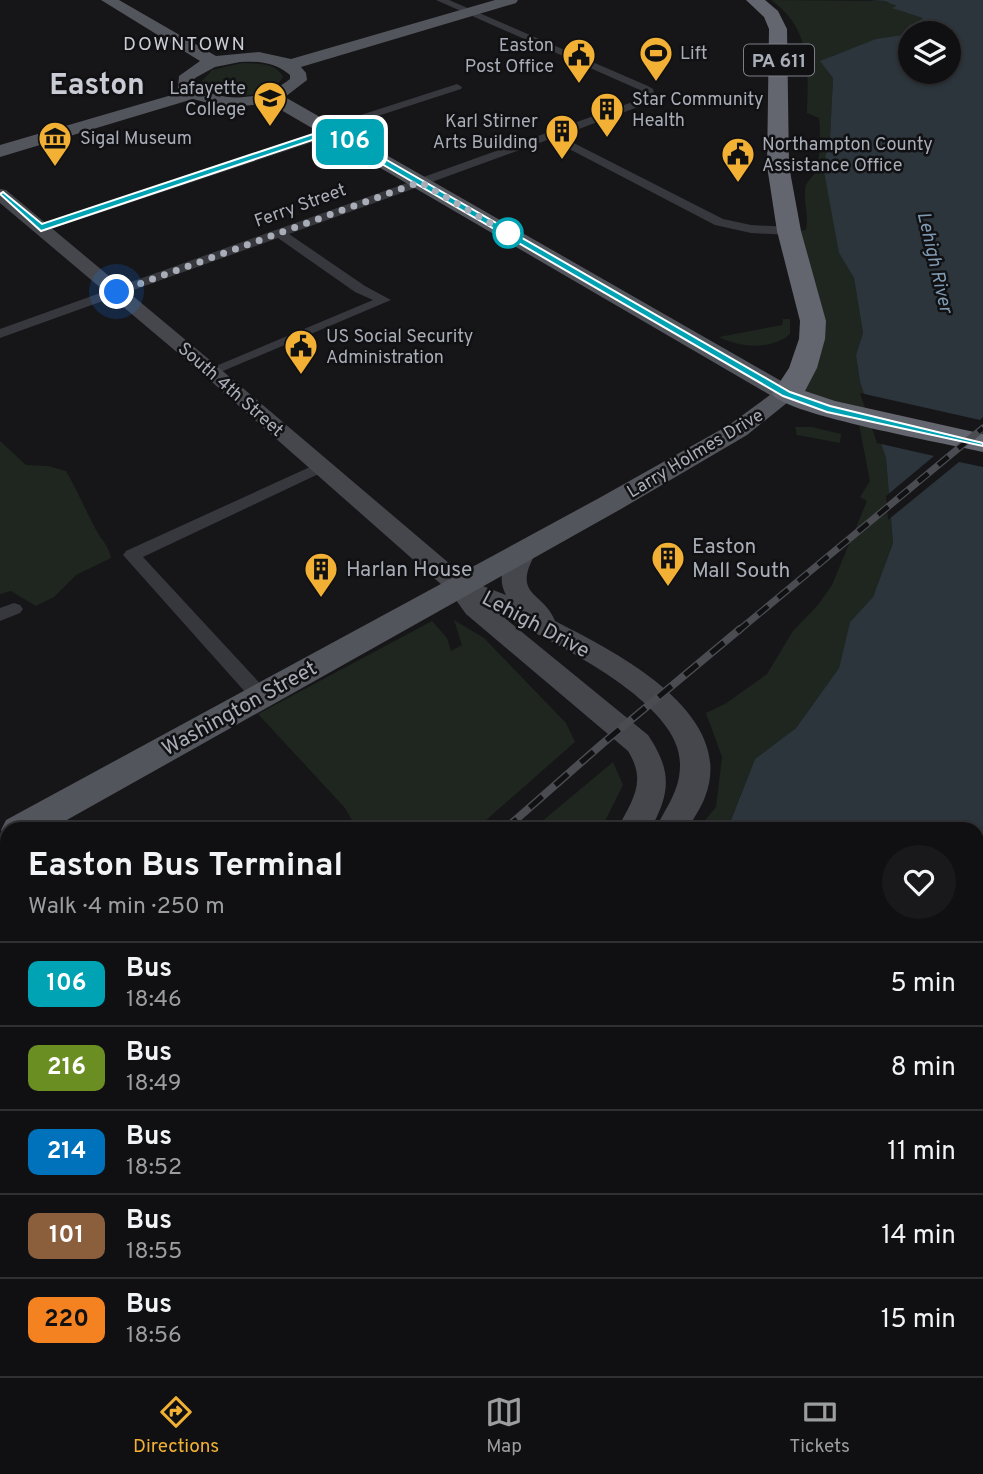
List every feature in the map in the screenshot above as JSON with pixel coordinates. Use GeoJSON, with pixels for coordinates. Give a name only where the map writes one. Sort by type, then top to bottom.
{"type":"FeatureCollection","features":[{"type":"Feature","properties":{"kind":"highway","name":"Larry Holmes Drive"},"geometry":{"type":"LineString","coordinates":[[755,0],[772,15],[779,32],[778,166],[789,231],[813,321],[812,339],[803,368],[786,394]]}},
{"type":"Feature","properties":{"kind":"highway"},"geometry":{"type":"LineString","coordinates":[[786,394],[817,406],[983,443]]}},
{"type":"Feature","properties":{"kind":"main road"},"geometry":{"type":"LineString","coordinates":[[108,0],[214,62]]}},
{"type":"Feature","properties":{"kind":"main road"},"geometry":{"type":"LineString","coordinates":[[290,65],[511,0]]}},
{"type":"Feature","properties":{"kind":"main road"},"geometry":{"type":"LineString","coordinates":[[259,57],[290,65],[298,73],[299,80],[291,88],[272,97],[229,102],[193,94],[187,89],[187,76],[214,62],[259,57]]}},
{"type":"Feature","properties":{"kind":"main road"},"geometry":{"type":"LineString","coordinates":[[0,150],[193,94]]}},
{"type":"Feature","properties":{"kind":"main road"},"geometry":{"type":"LineString","coordinates":[[272,97],[786,394]]}},
{"type":"Feature","properties":{"kind":"main road","name":"Larry Holmes Drive"},"geometry":{"type":"LineString","coordinates":[[460,587],[738,430],[786,394]]}},
{"type":"Feature","properties":{"kind":"main road","name":"Washington Street"},"geometry":{"type":"LineString","coordinates":[[33,822],[460,587]]}},
{"type":"Feature","properties":{"kind":"street"},"geometry":{"type":"LineString","coordinates":[[441,0],[469,12]]}},
{"type":"Feature","properties":{"kind":"street","name":"Ferry Street"},"geometry":{"type":"LineString","coordinates":[[0,334],[642,102],[650,95],[642,87],[469,12]]}},
{"type":"Feature","properties":{"kind":"street"},"geometry":{"type":"LineString","coordinates":[[41,228],[457,87]]}},
{"type":"Feature","properties":{"kind":"street"},"geometry":{"type":"LineString","coordinates":[[550,135],[719,222],[751,229],[789,231]]}},
{"type":"Feature","properties":{"kind":"street","name":"South 4th Street"},"geometry":{"type":"LineString","coordinates":[[0,194],[211,371],[460,587]]}},
{"type":"Feature","properties":{"kind":"street"},"geometry":{"type":"LineString","coordinates":[[211,371],[384,300],[360,289],[279,233]]}},
{"type":"Feature","properties":{"kind":"street"},"geometry":{"type":"LineString","coordinates":[[261,696],[132,555],[321,467]]}},
{"type":"Feature","properties":{"kind":"street"},"geometry":{"type":"LineString","coordinates":[[524,551],[512,571],[513,582],[536,614],[566,639]]}},
{"type":"Feature","properties":{"kind":"street","name":"Lehigh Drive"},"geometry":{"type":"LineString","coordinates":[[460,587],[477,593],[566,639],[653,693],[676,713],[695,760],[694,786],[675,822]]}},
{"type":"Feature","properties":{"kind":"street","name":"Lehigh Drive"},"geometry":{"type":"LineString","coordinates":[[460,587],[475,608],[640,745],[650,770],[653,787],[648,805],[637,822]]}},
{"type":"Feature","properties":{"kind":"shaded area"},"geometry":{"type":"Polygon","coordinates":[[[771,0],[885,1],[935,15],[934,21],[898,21],[898,43],[841,53],[832,56],[826,67],[833,78],[830,138],[839,253],[854,278],[863,333],[856,355],[860,382],[886,458],[893,543],[873,597],[850,622],[839,668],[796,728],[755,759],[730,822],[704,822],[716,807],[722,757],[706,713],[725,704],[767,674],[793,631],[818,605],[832,585],[867,501],[860,497],[870,481],[856,409],[802,401],[810,347],[789,231],[806,230],[805,187],[817,168],[820,123],[819,118],[807,113],[805,51],[794,24],[771,0]]]}},
{"type":"Feature","properties":{"kind":"shaded area"},"geometry":{"type":"Polygon","coordinates":[[[242,63],[271,66],[283,77],[268,90],[246,95],[222,94],[204,86],[202,81],[212,70],[242,63]]]}},
{"type":"Feature","properties":{"kind":"shaded area"},"geometry":{"type":"Polygon","coordinates":[[[783,319],[790,319],[790,334],[774,343],[755,346],[719,337],[782,325],[783,319]]]}},
{"type":"Feature","properties":{"kind":"shaded area"},"geometry":{"type":"Polygon","coordinates":[[[795,427],[812,427],[841,434],[840,443],[797,435],[795,427]]]}},
{"type":"Feature","properties":{"kind":"shaded area"},"geometry":{"type":"Polygon","coordinates":[[[0,441],[26,465],[48,466],[66,471],[111,558],[76,575],[54,597],[36,606],[11,591],[0,594],[0,441]]]}},
{"type":"Feature","properties":{"kind":"shaded area"},"geometry":{"type":"Polygon","coordinates":[[[454,620],[484,638],[566,723],[575,742],[484,822],[353,822],[345,808],[258,714],[432,621],[447,638],[451,651],[462,645],[454,620]]]}},
{"type":"Feature","properties":{"kind":"shaded area"},"geometry":{"type":"Polygon","coordinates":[[[613,762],[623,785],[604,822],[541,822],[613,762]]]}},
{"type":"Feature","properties":{"kind":"water","name":"Lehigh River"},"geometry":{"type":"Polygon","coordinates":[[[869,0],[983,0],[983,822],[730,822],[755,759],[796,728],[839,668],[850,622],[873,597],[893,543],[886,458],[860,382],[856,355],[863,333],[854,278],[839,253],[824,171],[830,138],[833,78],[820,61],[876,39],[898,36],[898,84],[961,84],[961,21],[919,21],[923,18],[892,8],[897,6],[885,1],[869,0]]]}},
{"type":"Feature","properties":{"kind":"pier"},"geometry":{"type":"Polygon","coordinates":[[[860,393],[980,420],[983,417],[983,467],[959,462],[888,520],[886,496],[934,456],[877,443],[860,393]]]}},
{"type":"Feature","properties":{"kind":"railway"},"geometry":{"type":"LineString","coordinates":[[738,631],[983,428]]}},
{"type":"Feature","properties":{"kind":"railway"},"geometry":{"type":"LineString","coordinates":[[513,822],[740,629]]}},
{"type":"Feature","properties":{"kind":"bus line","name":"106"},"geometry":{"type":"LineString","coordinates":[[0,194],[41,228],[331,131],[786,394],[827,408],[983,443]]}},
{"type":"Feature","properties":{"kind":"place","name":"Lift"},"geometry":{"type":"Point","coordinates":[656,83]}},
{"type":"Feature","properties":{"kind":"place","name":"Easton Post Office"},"geometry":{"type":"Point","coordinates":[579,85]}},
{"type":"Feature","properties":{"kind":"place","name":"Lafayette College"},"geometry":{"type":"Point","coordinates":[270,128]}},
{"type":"Feature","properties":{"kind":"place","name":"Star Community Health"},"geometry":{"type":"Point","coordinates":[607,139]}},
{"type":"Feature","properties":{"kind":"place","name":"Karl Stirner Arts Building"},"geometry":{"type":"Point","coordinates":[562,161]}},
{"type":"Feature","properties":{"kind":"place","name":"Sigal Museum"},"geometry":{"type":"Point","coordinates":[55,168]}},
{"type":"Feature","properties":{"kind":"place","name":"Northampton County Assistance Office"},"geometry":{"type":"Point","coordinates":[738,184]}},
{"type":"Feature","properties":{"kind":"place","name":"US Social Security Administration"},"geometry":{"type":"Point","coordinates":[301,376]}},
{"type":"Feature","properties":{"kind":"place","name":"Easton Mall South"},"geometry":{"type":"Point","coordinates":[668,588]}},
{"type":"Feature","properties":{"kind":"place","name":"Harlan House"},"geometry":{"type":"Point","coordinates":[321,599]}},
{"type":"Feature","properties":{"kind":"district","name":"DOWNTOWN"},"geometry":{"type":"Point","coordinates":[185,43]}},
{"type":"Feature","properties":{"kind":"district","name":"Easton"},"geometry":{"type":"Point","coordinates":[97,84]}},
{"type":"Feature","properties":{"kind":"route"},"geometry":{"type":"LineString","coordinates":[[117,292],[420,182],[514,237],[508,233]]}}]}
